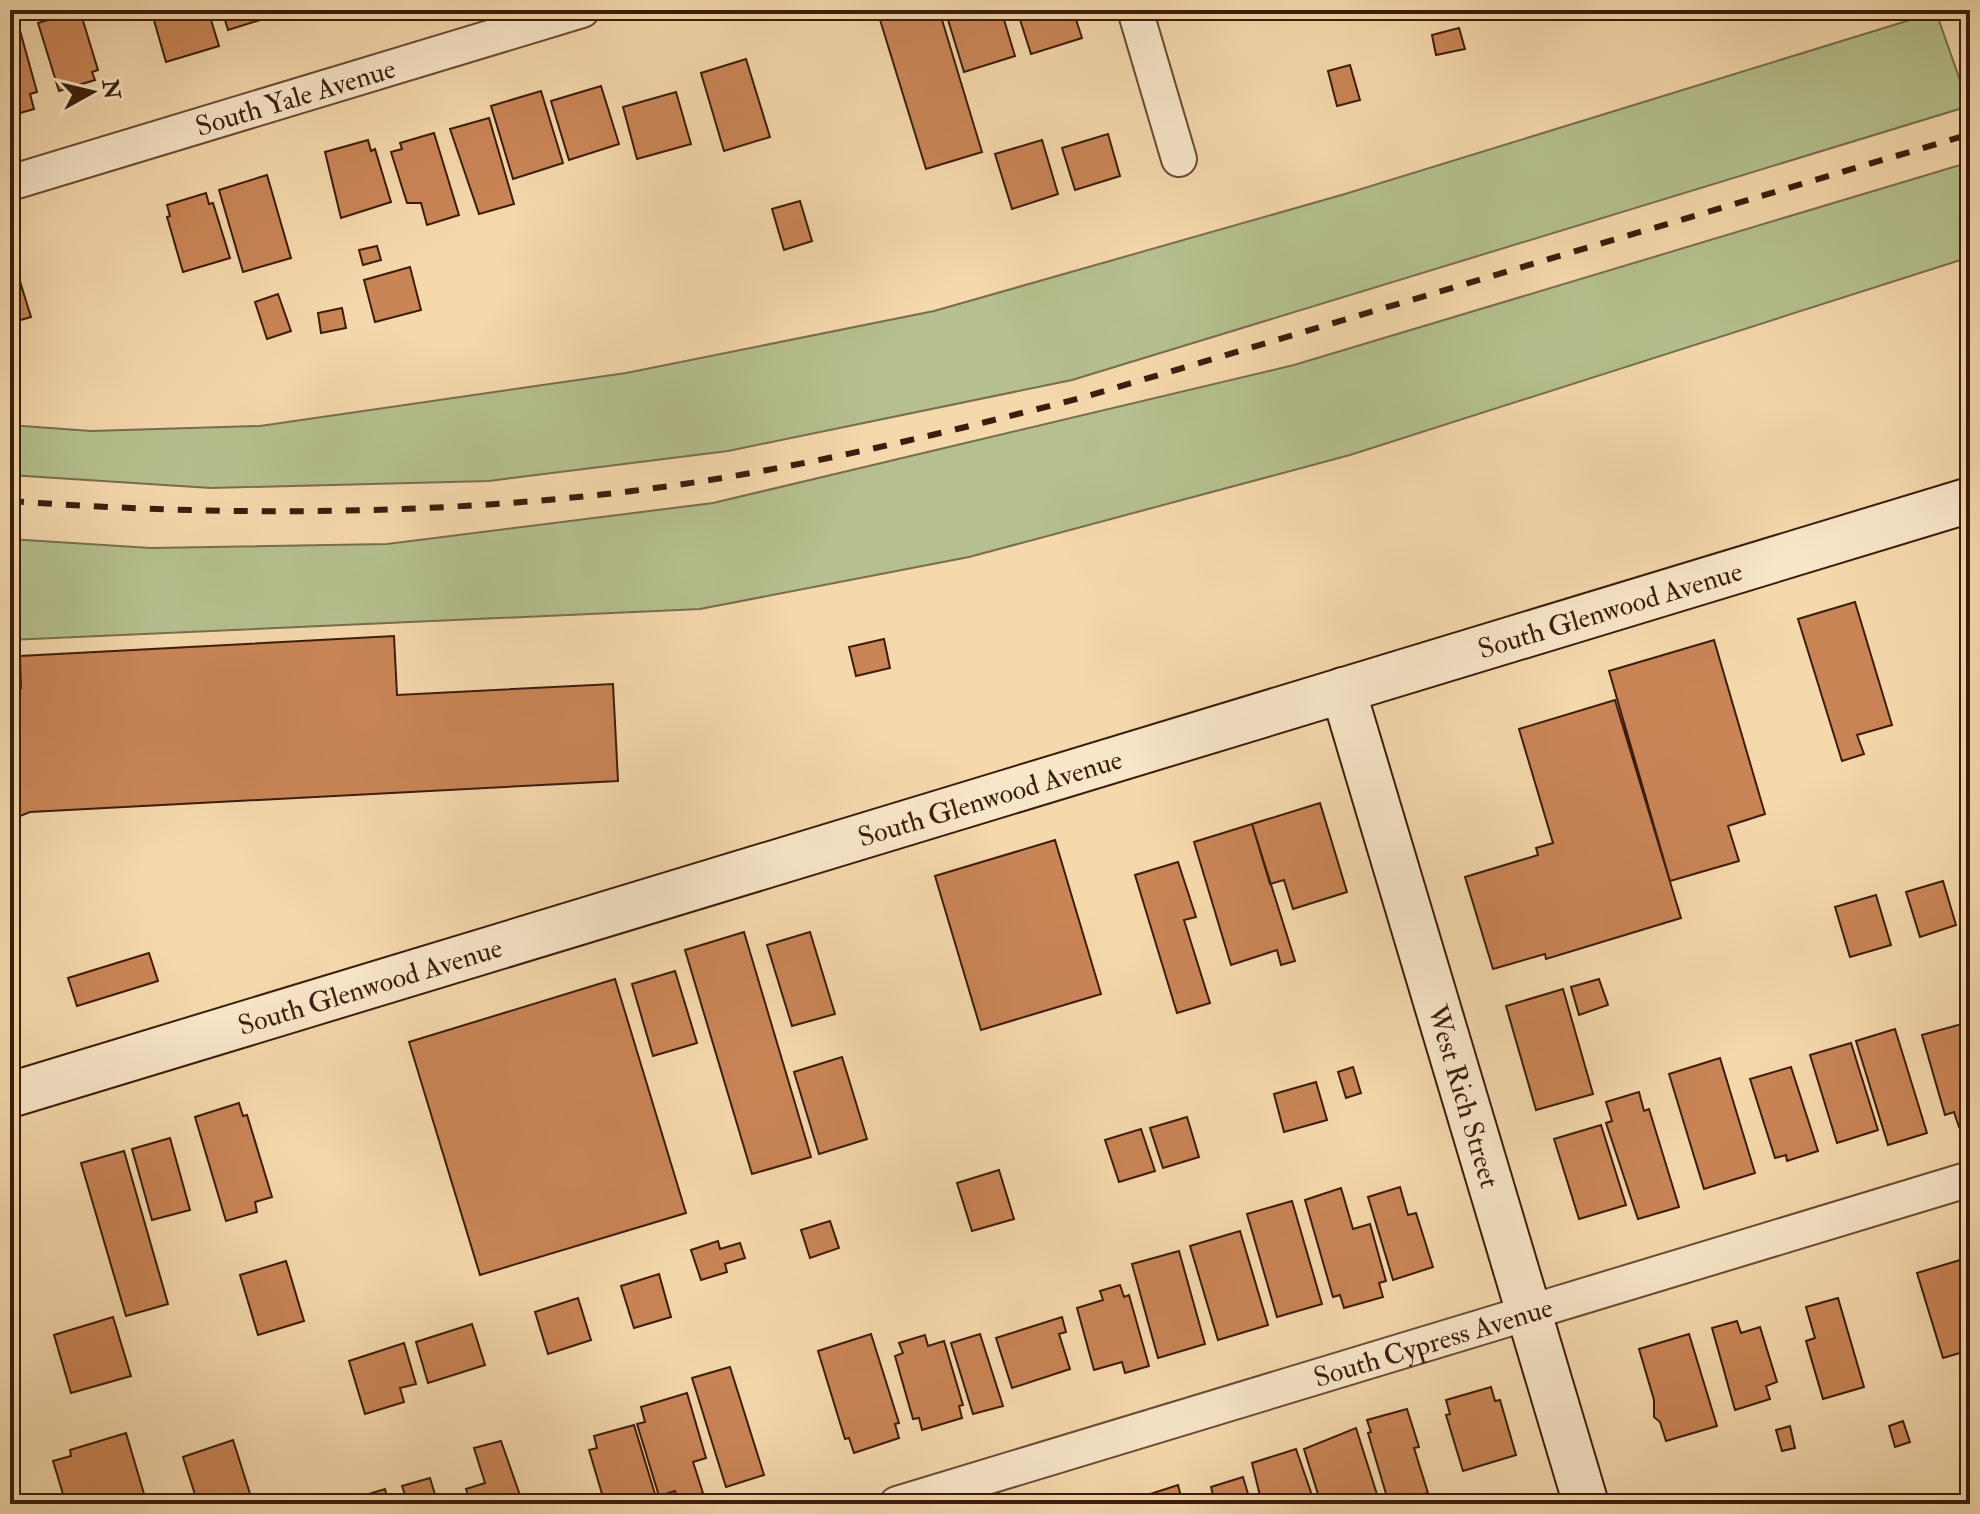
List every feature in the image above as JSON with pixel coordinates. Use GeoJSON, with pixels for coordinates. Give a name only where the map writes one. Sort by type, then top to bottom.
{"type":"FeatureCollection","features":[{"type":"Feature","properties":{"kind":"street","name":"South Yale Avenue"},"geometry":{"type":"LineString","coordinates":[[10,183],[582,10]]}},
{"type":"Feature","properties":{"kind":"street"},"geometry":{"type":"LineString","coordinates":[[1135,10],[1179,159]]}},
{"type":"Feature","properties":{"kind":"street","name":"South Glenwood Avenue"},"geometry":{"type":"LineString","coordinates":[[10,1095],[1970,500]]}},
{"type":"Feature","properties":{"kind":"street","name":"West Rich Street"},"geometry":{"type":"LineString","coordinates":[[1343,690],[1586,1504]]}},
{"type":"Feature","properties":{"kind":"street","name":"South Cypress Avenue"},"geometry":{"type":"LineString","coordinates":[[897,1504],[1970,1179]]}},
{"type":"Feature","properties":{"kind":"green space"},"geometry":{"type":"Polygon","coordinates":[[[1936,12],[1969,106],[1072,380],[728,451],[489,481],[211,488],[10,475],[10,425],[91,431],[260,426],[626,373],[934,311],[1345,194],[1936,12]]]}},
{"type":"Feature","properties":{"kind":"green space"},"geometry":{"type":"Polygon","coordinates":[[[1970,162],[1970,257],[1350,455],[969,557],[700,609],[10,640],[10,539],[151,548],[387,544],[713,503],[1294,365],[1970,162]]]}},
{"type":"Feature","properties":{"kind":"building"},"geometry":{"type":"Polygon","coordinates":[[[151,10],[208,10],[219,46],[166,62],[151,10]]]}},
{"type":"Feature","properties":{"kind":"building"},"geometry":{"type":"Polygon","coordinates":[[[222,10],[278,10],[279,14],[228,30],[222,10]]]}},
{"type":"Feature","properties":{"kind":"building"},"geometry":{"type":"Polygon","coordinates":[[[877,10],[939,10],[982,152],[926,169],[877,10]]]}},
{"type":"Feature","properties":{"kind":"building"},"geometry":{"type":"Polygon","coordinates":[[[945,10],[1001,10],[1015,56],[964,72],[945,10]]]}},
{"type":"Feature","properties":{"kind":"building"},"geometry":{"type":"Polygon","coordinates":[[[1017,10],[1073,10],[1082,38],[1031,54],[1017,10]]]}},
{"type":"Feature","properties":{"kind":"building"},"geometry":{"type":"Polygon","coordinates":[[[80,11],[98,70],[92,72],[95,80],[59,91],[38,23],[80,11]]]}},
{"type":"Feature","properties":{"kind":"building"},"geometry":{"type":"Polygon","coordinates":[[[19,27],[37,92],[30,94],[34,109],[10,116],[10,30],[19,27]]]}},
{"type":"Feature","properties":{"kind":"building"},"geometry":{"type":"Polygon","coordinates":[[[1459,28],[1465,49],[1436,55],[1432,35],[1459,28]]]}},
{"type":"Feature","properties":{"kind":"building"},"geometry":{"type":"Polygon","coordinates":[[[746,59],[770,137],[724,151],[701,73],[746,59]]]}},
{"type":"Feature","properties":{"kind":"building"},"geometry":{"type":"Polygon","coordinates":[[[1350,65],[1360,100],[1337,106],[1328,71],[1350,65]]]}},
{"type":"Feature","properties":{"kind":"building"},"geometry":{"type":"Polygon","coordinates":[[[601,86],[619,144],[569,160],[551,101],[601,86]]]}},
{"type":"Feature","properties":{"kind":"building"},"geometry":{"type":"Polygon","coordinates":[[[541,91],[563,163],[513,179],[491,106],[541,91]]]}},
{"type":"Feature","properties":{"kind":"building"},"geometry":{"type":"Polygon","coordinates":[[[676,92],[691,144],[637,159],[623,107],[676,92]]]}},
{"type":"Feature","properties":{"kind":"building"},"geometry":{"type":"Polygon","coordinates":[[[489,118],[514,204],[479,214],[450,129],[489,118]]]}},
{"type":"Feature","properties":{"kind":"building"},"geometry":{"type":"Polygon","coordinates":[[[434,133],[459,215],[427,225],[421,203],[407,203],[391,152],[402,149],[400,143],[434,133]]]}},
{"type":"Feature","properties":{"kind":"building"},"geometry":{"type":"Polygon","coordinates":[[[1108,134],[1120,176],[1075,190],[1062,148],[1108,134]]]}},
{"type":"Feature","properties":{"kind":"building"},"geometry":{"type":"Polygon","coordinates":[[[368,140],[371,151],[375,149],[391,202],[341,218],[325,152],[368,140]]]}},
{"type":"Feature","properties":{"kind":"building"},"geometry":{"type":"Polygon","coordinates":[[[1042,140],[1058,194],[1012,209],[995,154],[1042,140]]]}},
{"type":"Feature","properties":{"kind":"building"},"geometry":{"type":"Polygon","coordinates":[[[267,175],[291,258],[243,272],[219,190],[267,175]]]}},
{"type":"Feature","properties":{"kind":"building"},"geometry":{"type":"Polygon","coordinates":[[[206,193],[209,204],[213,203],[230,258],[183,272],[167,217],[170,216],[167,205],[206,193]]]}},
{"type":"Feature","properties":{"kind":"building"},"geometry":{"type":"Polygon","coordinates":[[[800,201],[812,241],[784,250],[772,209],[800,201]]]}},
{"type":"Feature","properties":{"kind":"building"},"geometry":{"type":"Polygon","coordinates":[[[377,246],[381,260],[363,265],[359,250],[377,246]]]}},
{"type":"Feature","properties":{"kind":"building"},"geometry":{"type":"Polygon","coordinates":[[[14,262],[31,317],[10,323],[10,264],[14,262]]]}},
{"type":"Feature","properties":{"kind":"building"},"geometry":{"type":"Polygon","coordinates":[[[410,267],[421,310],[375,322],[364,280],[410,267]]]}},
{"type":"Feature","properties":{"kind":"building"},"geometry":{"type":"Polygon","coordinates":[[[278,294],[291,331],[267,339],[255,302],[278,294]]]}},
{"type":"Feature","properties":{"kind":"building"},"geometry":{"type":"Polygon","coordinates":[[[342,308],[346,328],[321,333],[318,313],[342,308]]]}},
{"type":"Feature","properties":{"kind":"building"},"geometry":{"type":"Polygon","coordinates":[[[1855,602],[1892,725],[1857,735],[1864,754],[1842,761],[1798,619],[1855,602]]]}},
{"type":"Feature","properties":{"kind":"building"},"geometry":{"type":"Polygon","coordinates":[[[394,636],[397,695],[613,684],[618,781],[30,812],[10,820],[10,663],[21,689],[20,656],[394,636]]]}},
{"type":"Feature","properties":{"kind":"building"},"geometry":{"type":"Polygon","coordinates":[[[884,639],[890,668],[856,676],[849,647],[884,639]]]}},
{"type":"Feature","properties":{"kind":"building"},"geometry":{"type":"Polygon","coordinates":[[[1714,640],[1765,814],[1728,826],[1739,861],[1670,881],[1609,671],[1714,640]]]}},
{"type":"Feature","properties":{"kind":"building"},"geometry":{"type":"Polygon","coordinates":[[[1615,700],[1681,918],[1546,959],[1545,954],[1493,969],[1465,877],[1538,855],[1536,848],[1553,843],[1519,729],[1615,700]]]}},
{"type":"Feature","properties":{"kind":"building"},"geometry":{"type":"Polygon","coordinates":[[[1320,803],[1347,892],[1293,909],[1284,880],[1270,884],[1252,824],[1320,803]]]}},
{"type":"Feature","properties":{"kind":"building"},"geometry":{"type":"Polygon","coordinates":[[[1252,824],[1295,961],[1281,965],[1277,950],[1231,965],[1194,842],[1252,824]]]}},
{"type":"Feature","properties":{"kind":"building"},"geometry":{"type":"Polygon","coordinates":[[[1055,840],[1101,994],[981,1030],[935,876],[1055,840]]]}},
{"type":"Feature","properties":{"kind":"building"},"geometry":{"type":"Polygon","coordinates":[[[1178,862],[1196,917],[1184,920],[1210,1003],[1177,1013],[1135,875],[1178,862]]]}},
{"type":"Feature","properties":{"kind":"building"},"geometry":{"type":"Polygon","coordinates":[[[1943,881],[1956,925],[1920,937],[1906,892],[1943,881]]]}},
{"type":"Feature","properties":{"kind":"building"},"geometry":{"type":"Polygon","coordinates":[[[1876,895],[1891,945],[1850,957],[1835,907],[1876,895]]]}},
{"type":"Feature","properties":{"kind":"building"},"geometry":{"type":"Polygon","coordinates":[[[744,932],[811,1157],[752,1174],[685,950],[744,932]]]}},
{"type":"Feature","properties":{"kind":"building"},"geometry":{"type":"Polygon","coordinates":[[[810,932],[835,1014],[792,1026],[767,945],[810,932]]]}},
{"type":"Feature","properties":{"kind":"building"},"geometry":{"type":"Polygon","coordinates":[[[149,953],[158,981],[77,1006],[68,978],[149,953]]]}},
{"type":"Feature","properties":{"kind":"building"},"geometry":{"type":"Polygon","coordinates":[[[675,971],[697,1043],[653,1056],[632,984],[675,971]]]}},
{"type":"Feature","properties":{"kind":"building"},"geometry":{"type":"Polygon","coordinates":[[[615,979],[686,1213],[480,1275],[409,1042],[615,979]]]}},
{"type":"Feature","properties":{"kind":"building"},"geometry":{"type":"Polygon","coordinates":[[[1599,979],[1608,1005],[1579,1015],[1571,987],[1599,979]]]}},
{"type":"Feature","properties":{"kind":"building"},"geometry":{"type":"Polygon","coordinates":[[[1563,989],[1593,1094],[1536,1110],[1506,1006],[1563,989]]]}},
{"type":"Feature","properties":{"kind":"building"},"geometry":{"type":"Polygon","coordinates":[[[1969,1022],[1970,1123],[1959,1127],[1954,1112],[1945,1115],[1922,1035],[1969,1022]]]}},
{"type":"Feature","properties":{"kind":"building"},"geometry":{"type":"Polygon","coordinates":[[[1895,1029],[1927,1133],[1888,1145],[1856,1041],[1895,1029]]]}},
{"type":"Feature","properties":{"kind":"building"},"geometry":{"type":"Polygon","coordinates":[[[1851,1043],[1878,1130],[1837,1143],[1810,1055],[1851,1043]]]}},
{"type":"Feature","properties":{"kind":"building"},"geometry":{"type":"Polygon","coordinates":[[[842,1057],[867,1139],[819,1154],[794,1072],[842,1057]]]}},
{"type":"Feature","properties":{"kind":"building"},"geometry":{"type":"Polygon","coordinates":[[[1720,1058],[1755,1173],[1704,1189],[1669,1074],[1720,1058]]]}},
{"type":"Feature","properties":{"kind":"building"},"geometry":{"type":"Polygon","coordinates":[[[1353,1067],[1361,1093],[1346,1098],[1338,1072],[1353,1067]]]}},
{"type":"Feature","properties":{"kind":"building"},"geometry":{"type":"Polygon","coordinates":[[[1791,1067],[1818,1151],[1787,1161],[1786,1155],[1775,1158],[1750,1079],[1791,1067]]]}},
{"type":"Feature","properties":{"kind":"building"},"geometry":{"type":"Polygon","coordinates":[[[1316,1082],[1327,1120],[1284,1132],[1274,1094],[1316,1082]]]}},
{"type":"Feature","properties":{"kind":"building"},"geometry":{"type":"Polygon","coordinates":[[[1639,1092],[1644,1111],[1649,1109],[1679,1207],[1638,1219],[1606,1123],[1612,1121],[1606,1102],[1639,1092]]]}},
{"type":"Feature","properties":{"kind":"building"},"geometry":{"type":"Polygon","coordinates":[[[239,1103],[243,1116],[247,1115],[272,1197],[255,1202],[257,1212],[226,1221],[195,1117],[239,1103]]]}},
{"type":"Feature","properties":{"kind":"building"},"geometry":{"type":"Polygon","coordinates":[[[1187,1117],[1199,1157],[1163,1168],[1150,1128],[1187,1117]]]}},
{"type":"Feature","properties":{"kind":"building"},"geometry":{"type":"Polygon","coordinates":[[[1601,1125],[1626,1205],[1579,1219],[1554,1139],[1601,1125]]]}},
{"type":"Feature","properties":{"kind":"building"},"geometry":{"type":"Polygon","coordinates":[[[1141,1129],[1155,1171],[1119,1182],[1105,1140],[1141,1129]]]}},
{"type":"Feature","properties":{"kind":"building"},"geometry":{"type":"Polygon","coordinates":[[[170,1138],[190,1210],[152,1220],[132,1149],[170,1138]]]}},
{"type":"Feature","properties":{"kind":"building"},"geometry":{"type":"Polygon","coordinates":[[[124,1151],[168,1304],[126,1316],[81,1163],[124,1151]]]}},
{"type":"Feature","properties":{"kind":"building"},"geometry":{"type":"Polygon","coordinates":[[[999,1170],[1014,1219],[972,1231],[957,1183],[999,1170]]]}},
{"type":"Feature","properties":{"kind":"building"},"geometry":{"type":"Polygon","coordinates":[[[1400,1187],[1408,1215],[1416,1213],[1433,1267],[1393,1280],[1368,1197],[1400,1187]]]}},
{"type":"Feature","properties":{"kind":"building"},"geometry":{"type":"Polygon","coordinates":[[[1341,1188],[1353,1229],[1370,1224],[1386,1281],[1379,1283],[1383,1297],[1344,1308],[1340,1295],[1333,1297],[1305,1200],[1341,1188]]]}},
{"type":"Feature","properties":{"kind":"building"},"geometry":{"type":"Polygon","coordinates":[[[1292,1201],[1322,1304],[1277,1317],[1247,1214],[1292,1201]]]}},
{"type":"Feature","properties":{"kind":"building"},"geometry":{"type":"Polygon","coordinates":[[[830,1221],[839,1248],[810,1258],[801,1230],[830,1221]]]}},
{"type":"Feature","properties":{"kind":"building"},"geometry":{"type":"Polygon","coordinates":[[[1240,1231],[1268,1325],[1218,1340],[1190,1246],[1240,1231]]]}},
{"type":"Feature","properties":{"kind":"building"},"geometry":{"type":"Polygon","coordinates":[[[10,1240],[18,1265],[10,1267],[10,1240]]]}},
{"type":"Feature","properties":{"kind":"building"},"geometry":{"type":"Polygon","coordinates":[[[718,1241],[720,1249],[740,1243],[745,1258],[725,1264],[727,1272],[701,1280],[691,1250],[718,1241]]]}},
{"type":"Feature","properties":{"kind":"building"},"geometry":{"type":"Polygon","coordinates":[[[1179,1251],[1205,1344],[1158,1358],[1132,1264],[1179,1251]]]}},
{"type":"Feature","properties":{"kind":"building"},"geometry":{"type":"Polygon","coordinates":[[[1960,1260],[1970,1292],[1970,1350],[1943,1358],[1917,1273],[1960,1260]]]}},
{"type":"Feature","properties":{"kind":"building"},"geometry":{"type":"Polygon","coordinates":[[[286,1261],[304,1321],[258,1335],[240,1275],[286,1261]]]}},
{"type":"Feature","properties":{"kind":"building"},"geometry":{"type":"Polygon","coordinates":[[[659,1274],[671,1317],[634,1328],[621,1286],[659,1274]]]}},
{"type":"Feature","properties":{"kind":"building"},"geometry":{"type":"Polygon","coordinates":[[[1120,1285],[1124,1297],[1129,1295],[1149,1366],[1125,1373],[1122,1362],[1094,1370],[1077,1308],[1103,1300],[1100,1291],[1120,1285]]]}},
{"type":"Feature","properties":{"kind":"building"},"geometry":{"type":"Polygon","coordinates":[[[578,1298],[591,1340],[548,1354],[535,1312],[578,1298]]]}},
{"type":"Feature","properties":{"kind":"building"},"geometry":{"type":"Polygon","coordinates":[[[1838,1298],[1864,1387],[1823,1399],[1806,1341],[1815,1338],[1806,1307],[1838,1298]]]}},
{"type":"Feature","properties":{"kind":"building"},"geometry":{"type":"Polygon","coordinates":[[[113,1317],[131,1376],[71,1393],[54,1335],[113,1317]]]}},
{"type":"Feature","properties":{"kind":"building"},"geometry":{"type":"Polygon","coordinates":[[[1062,1317],[1066,1332],[1059,1334],[1070,1369],[1012,1388],[996,1338],[1062,1317]]]}},
{"type":"Feature","properties":{"kind":"building"},"geometry":{"type":"Polygon","coordinates":[[[1737,1321],[1741,1333],[1760,1327],[1777,1382],[1766,1386],[1770,1399],[1735,1410],[1712,1328],[1737,1321]]]}},
{"type":"Feature","properties":{"kind":"building"},"geometry":{"type":"Polygon","coordinates":[[[472,1324],[485,1365],[428,1383],[416,1342],[472,1324]]]}},
{"type":"Feature","properties":{"kind":"building"},"geometry":{"type":"Polygon","coordinates":[[[871,1334],[899,1423],[895,1424],[899,1438],[854,1453],[849,1438],[845,1439],[818,1351],[871,1334]]]}},
{"type":"Feature","properties":{"kind":"building"},"geometry":{"type":"Polygon","coordinates":[[[980,1334],[1003,1406],[973,1414],[951,1343],[980,1334]]]}},
{"type":"Feature","properties":{"kind":"building"},"geometry":{"type":"Polygon","coordinates":[[[1689,1334],[1717,1426],[1666,1441],[1660,1422],[1654,1417],[1654,1400],[1639,1349],[1689,1334]]]}},
{"type":"Feature","properties":{"kind":"building"},"geometry":{"type":"Polygon","coordinates":[[[925,1335],[928,1346],[944,1341],[963,1405],[959,1406],[962,1418],[922,1430],[919,1418],[913,1419],[895,1356],[903,1353],[899,1343],[925,1335]]]}},
{"type":"Feature","properties":{"kind":"building"},"geometry":{"type":"Polygon","coordinates":[[[404,1343],[416,1384],[400,1388],[404,1402],[365,1414],[349,1361],[404,1343]]]}},
{"type":"Feature","properties":{"kind":"building"},"geometry":{"type":"Polygon","coordinates":[[[730,1367],[764,1475],[726,1487],[692,1378],[730,1367]]]}},
{"type":"Feature","properties":{"kind":"building"},"geometry":{"type":"Polygon","coordinates":[[[1491,1387],[1495,1401],[1500,1400],[1516,1455],[1463,1471],[1446,1415],[1450,1414],[1446,1400],[1491,1387]]]}},
{"type":"Feature","properties":{"kind":"building"},"geometry":{"type":"Polygon","coordinates":[[[687,1393],[706,1458],[693,1462],[703,1493],[678,1501],[675,1491],[659,1496],[637,1424],[645,1422],[641,1407],[687,1393]]]}},
{"type":"Feature","properties":{"kind":"building"},"geometry":{"type":"Polygon","coordinates":[[[1407,1409],[1419,1447],[1414,1448],[1428,1493],[1424,1494],[1427,1504],[1389,1504],[1368,1433],[1371,1432],[1367,1420],[1407,1409]]]}},
{"type":"Feature","properties":{"kind":"building"},"geometry":{"type":"Polygon","coordinates":[[[1903,1421],[1910,1442],[1895,1447],[1889,1426],[1903,1421]]]}},
{"type":"Feature","properties":{"kind":"building"},"geometry":{"type":"Polygon","coordinates":[[[634,1425],[658,1504],[605,1504],[589,1450],[597,1448],[594,1436],[634,1425]]]}},
{"type":"Feature","properties":{"kind":"building"},"geometry":{"type":"Polygon","coordinates":[[[1790,1426],[1795,1448],[1782,1451],[1776,1430],[1790,1426]]]}},
{"type":"Feature","properties":{"kind":"building"},"geometry":{"type":"Polygon","coordinates":[[[1356,1428],[1380,1504],[1321,1504],[1304,1449],[1356,1428]]]}},
{"type":"Feature","properties":{"kind":"building"},"geometry":{"type":"Polygon","coordinates":[[[126,1433],[147,1504],[66,1504],[53,1461],[71,1456],[70,1450],[126,1433]]]}},
{"type":"Feature","properties":{"kind":"building"},"geometry":{"type":"Polygon","coordinates":[[[233,1440],[251,1497],[229,1504],[198,1504],[183,1457],[233,1440]]]}},
{"type":"Feature","properties":{"kind":"building"},"geometry":{"type":"Polygon","coordinates":[[[501,1441],[523,1504],[471,1504],[466,1489],[485,1483],[474,1448],[501,1441]]]}},
{"type":"Feature","properties":{"kind":"building"},"geometry":{"type":"Polygon","coordinates":[[[1296,1449],[1315,1504],[1262,1504],[1252,1463],[1296,1449]]]}},
{"type":"Feature","properties":{"kind":"building"},"geometry":{"type":"Polygon","coordinates":[[[1243,1477],[1251,1504],[1203,1504],[1214,1499],[1211,1487],[1243,1477]]]}},
{"type":"Feature","properties":{"kind":"building"},"geometry":{"type":"Polygon","coordinates":[[[430,1478],[437,1501],[446,1498],[448,1504],[408,1504],[402,1486],[430,1478]]]}},
{"type":"Feature","properties":{"kind":"building"},"geometry":{"type":"Polygon","coordinates":[[[1178,1485],[1183,1504],[1140,1504],[1138,1498],[1178,1485]]]}},
{"type":"Feature","properties":{"kind":"building"},"geometry":{"type":"Polygon","coordinates":[[[385,1489],[389,1504],[336,1504],[385,1489]]]}},
{"type":"Feature","properties":{"kind":"railway"},"geometry":{"type":"LineString","coordinates":[[10,501],[243,511],[399,509],[555,499],[747,474],[918,438],[1088,396],[1970,134]]}}]}
